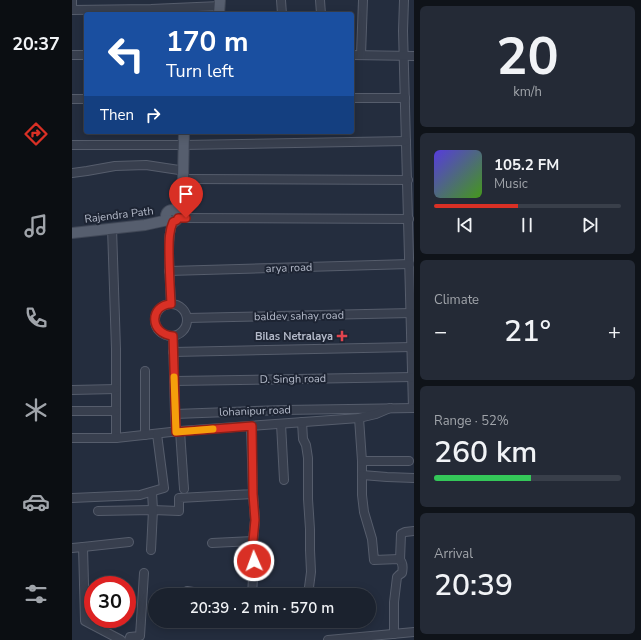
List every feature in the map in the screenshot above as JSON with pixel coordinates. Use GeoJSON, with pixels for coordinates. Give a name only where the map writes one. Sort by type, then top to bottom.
{"type":"FeatureCollection","features":[{"type":"Feature","properties":{"kind":"main road"},"geometry":{"type":"LineString","coordinates":[[172,216],[178,179],[181,175],[180,134]]}},
{"type":"Feature","properties":{"kind":"main road"},"geometry":{"type":"LineString","coordinates":[[181,145],[184,134]]}},
{"type":"Feature","properties":{"kind":"main road","name":"Rajendra Path"},"geometry":{"type":"LineString","coordinates":[[72,228],[172,216]]}},
{"type":"Feature","properties":{"kind":"main road","name":"Rajendra Path"},"geometry":{"type":"LineString","coordinates":[[72,233],[145,224],[172,216]]}},
{"type":"Feature","properties":{"kind":"street"},"geometry":{"type":"LineString","coordinates":[[72,0],[72,10],[151,12],[221,7]]}},
{"type":"Feature","properties":{"kind":"street"},"geometry":{"type":"LineString","coordinates":[[150,0],[151,12]]}},
{"type":"Feature","properties":{"kind":"street"},"geometry":{"type":"LineString","coordinates":[[282,0],[282,12]]}},
{"type":"Feature","properties":{"kind":"street"},"geometry":{"type":"LineString","coordinates":[[320,0],[321,12]]}},
{"type":"Feature","properties":{"kind":"street"},"geometry":{"type":"LineString","coordinates":[[361,55],[363,0]]}},
{"type":"Feature","properties":{"kind":"street"},"geometry":{"type":"LineString","coordinates":[[404,0],[403,31],[406,141],[411,163],[408,180],[409,219],[411,229],[410,264],[414,408]]}},
{"type":"Feature","properties":{"kind":"street"},"geometry":{"type":"LineString","coordinates":[[72,55],[84,55]]}},
{"type":"Feature","properties":{"kind":"street"},"geometry":{"type":"LineString","coordinates":[[354,55],[414,56]]}},
{"type":"Feature","properties":{"kind":"street"},"geometry":{"type":"LineString","coordinates":[[354,98],[405,98]]}},
{"type":"Feature","properties":{"kind":"street"},"geometry":{"type":"LineString","coordinates":[[72,99],[84,99]]}},
{"type":"Feature","properties":{"kind":"street"},"geometry":{"type":"LineString","coordinates":[[72,145],[181,145],[406,141]]}},
{"type":"Feature","properties":{"kind":"street"},"geometry":{"type":"LineString","coordinates":[[72,173],[115,166],[146,165],[181,175],[408,180]]}},
{"type":"Feature","properties":{"kind":"street"},"geometry":{"type":"LineString","coordinates":[[171,304],[169,234],[172,216],[409,219]]}},
{"type":"Feature","properties":{"kind":"street"},"geometry":{"type":"LineString","coordinates":[[112,228],[116,349],[116,438]]}},
{"type":"Feature","properties":{"kind":"street","name":"arya road"},"geometry":{"type":"LineString","coordinates":[[169,271],[410,264]]}},
{"type":"Feature","properties":{"kind":"street"},"geometry":{"type":"LineString","coordinates":[[171,304],[179,306],[183,309],[187,318],[187,323],[182,332],[173,336],[162,333],[158,329],[155,318],[159,308],[164,305],[171,304]]}},
{"type":"Feature","properties":{"kind":"street","name":"baldev sahay road"},"geometry":{"type":"LineString","coordinates":[[187,318],[411,313]]}},
{"type":"Feature","properties":{"kind":"street"},"geometry":{"type":"LineString","coordinates":[[173,336],[175,414],[184,488]]}},
{"type":"Feature","properties":{"kind":"street"},"geometry":{"type":"LineString","coordinates":[[173,352],[412,347]]}},
{"type":"Feature","properties":{"kind":"street"},"geometry":{"type":"LineString","coordinates":[[145,371],[145,435]]}},
{"type":"Feature","properties":{"kind":"street","name":"D. Singh road"},"geometry":{"type":"LineString","coordinates":[[174,381],[413,373]]}},
{"type":"Feature","properties":{"kind":"street"},"geometry":{"type":"LineString","coordinates":[[72,390],[116,389]]}},
{"type":"Feature","properties":{"kind":"street"},"geometry":{"type":"LineString","coordinates":[[72,438],[116,438],[178,431],[359,418],[376,414],[390,408]]}},
{"type":"Feature","properties":{"kind":"street","name":"lohanipur road"},"geometry":{"type":"LineString","coordinates":[[175,414],[284,410],[414,408]]}},
{"type":"Feature","properties":{"kind":"street"},"geometry":{"type":"LineString","coordinates":[[72,412],[116,411]]}},
{"type":"Feature","properties":{"kind":"street"},"geometry":{"type":"LineString","coordinates":[[359,418],[362,461],[362,501],[372,539],[374,560],[400,560]]}},
{"type":"Feature","properties":{"kind":"street"},"geometry":{"type":"LineString","coordinates":[[302,422],[302,433],[308,458],[311,572],[309,588]]}},
{"type":"Feature","properties":{"kind":"street"},"geometry":{"type":"LineString","coordinates":[[281,424],[284,480]]}},
{"type":"Feature","properties":{"kind":"street"},"geometry":{"type":"LineString","coordinates":[[252,426],[255,520],[252,588]]}},
{"type":"Feature","properties":{"kind":"street"},"geometry":{"type":"LineString","coordinates":[[72,498],[140,495],[164,488],[157,434]]}},
{"type":"Feature","properties":{"kind":"street"},"geometry":{"type":"LineString","coordinates":[[362,461],[409,461]]}},
{"type":"Feature","properties":{"kind":"street"},"geometry":{"type":"LineString","coordinates":[[362,475],[414,478]]}},
{"type":"Feature","properties":{"kind":"street"},"geometry":{"type":"LineString","coordinates":[[151,550],[153,510],[152,492]]}},
{"type":"Feature","properties":{"kind":"street"},"geometry":{"type":"LineString","coordinates":[[98,511],[179,511],[179,498],[253,494]]}},
{"type":"Feature","properties":{"kind":"street"},"geometry":{"type":"LineString","coordinates":[[394,634],[394,602],[397,577],[402,572],[400,560],[401,534],[414,531]]}},
{"type":"Feature","properties":{"kind":"street"},"geometry":{"type":"LineString","coordinates":[[212,543],[253,541]]}},
{"type":"Feature","properties":{"kind":"street"},"geometry":{"type":"LineString","coordinates":[[72,548],[129,542]]}},
{"type":"Feature","properties":{"kind":"street"},"geometry":{"type":"LineString","coordinates":[[83,547],[85,621],[121,640]]}},
{"type":"Feature","properties":{"kind":"street"},"geometry":{"type":"LineString","coordinates":[[128,640],[130,637],[140,636],[144,573]]}},
{"type":"Feature","properties":{"kind":"street"},"geometry":{"type":"LineString","coordinates":[[328,640],[414,632]]}},
{"type":"Feature","properties":{"kind":"slow traffic"},"geometry":{"type":"LineString","coordinates":[[174,377],[176,432],[213,429]]}},
{"type":"Feature","properties":{"kind":"place","name":"Bilas Netralaya"},"geometry":{"type":"Point","coordinates":[342,336]}},
{"type":"Feature","properties":{"kind":"route"},"geometry":{"type":"LineString","coordinates":[[186,218],[178,218],[170,227],[169,271],[171,304],[169,303],[159,308],[155,318],[158,329],[162,333],[173,336],[176,432],[252,426],[255,520],[253,541],[254,561]]}}]}
